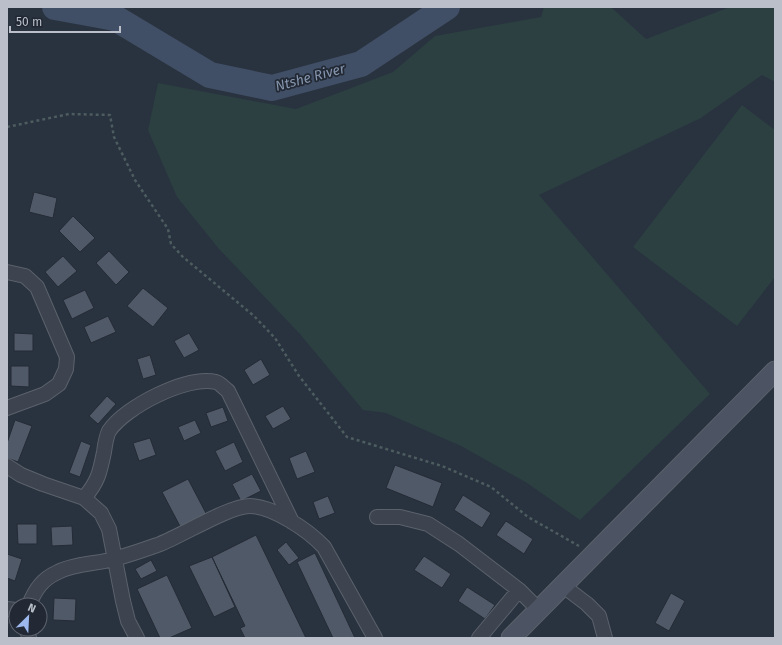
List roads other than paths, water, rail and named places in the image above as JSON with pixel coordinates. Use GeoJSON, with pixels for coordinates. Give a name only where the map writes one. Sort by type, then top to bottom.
{"type":"FeatureCollection","features":[{"type":"Feature","properties":{"kind":"street"},"geometry":{"type":"LineString","coordinates":[[7,272],[25,276],[37,287],[67,357],[66,369],[59,384],[45,394],[7,408]]}},
{"type":"Feature","properties":{"kind":"street"},"geometry":{"type":"LineString","coordinates":[[511,638],[775,371]]}},
{"type":"Feature","properties":{"kind":"street"},"geometry":{"type":"LineString","coordinates":[[84,498],[95,485],[100,472],[108,433],[112,426],[146,401],[190,383],[206,381],[218,382],[228,391],[292,522]]}},
{"type":"Feature","properties":{"kind":"street"},"geometry":{"type":"LineString","coordinates":[[7,466],[21,475],[84,498],[101,513],[109,530],[128,621],[137,638]]}},
{"type":"Feature","properties":{"kind":"street"},"geometry":{"type":"LineString","coordinates":[[32,597],[34,591],[45,579],[58,571],[114,559],[161,543],[233,510],[250,506],[266,510],[292,522],[313,536],[324,547],[375,638]]}},
{"type":"Feature","properties":{"kind":"street"},"geometry":{"type":"LineString","coordinates":[[377,517],[400,517],[428,524],[459,544],[520,590],[539,610]]}},
{"type":"Feature","properties":{"kind":"street"},"geometry":{"type":"LineString","coordinates":[[562,585],[600,616],[605,638]]}},
{"type":"Feature","properties":{"kind":"street"},"geometry":{"type":"LineString","coordinates":[[479,638],[520,590]]}},
{"type":"Feature","properties":{"kind":"waterway","name":"Ntshe River"},"geometry":{"type":"LineString","coordinates":[[55,7],[115,18],[210,75],[272,88],[361,64],[447,7]]}}]}
